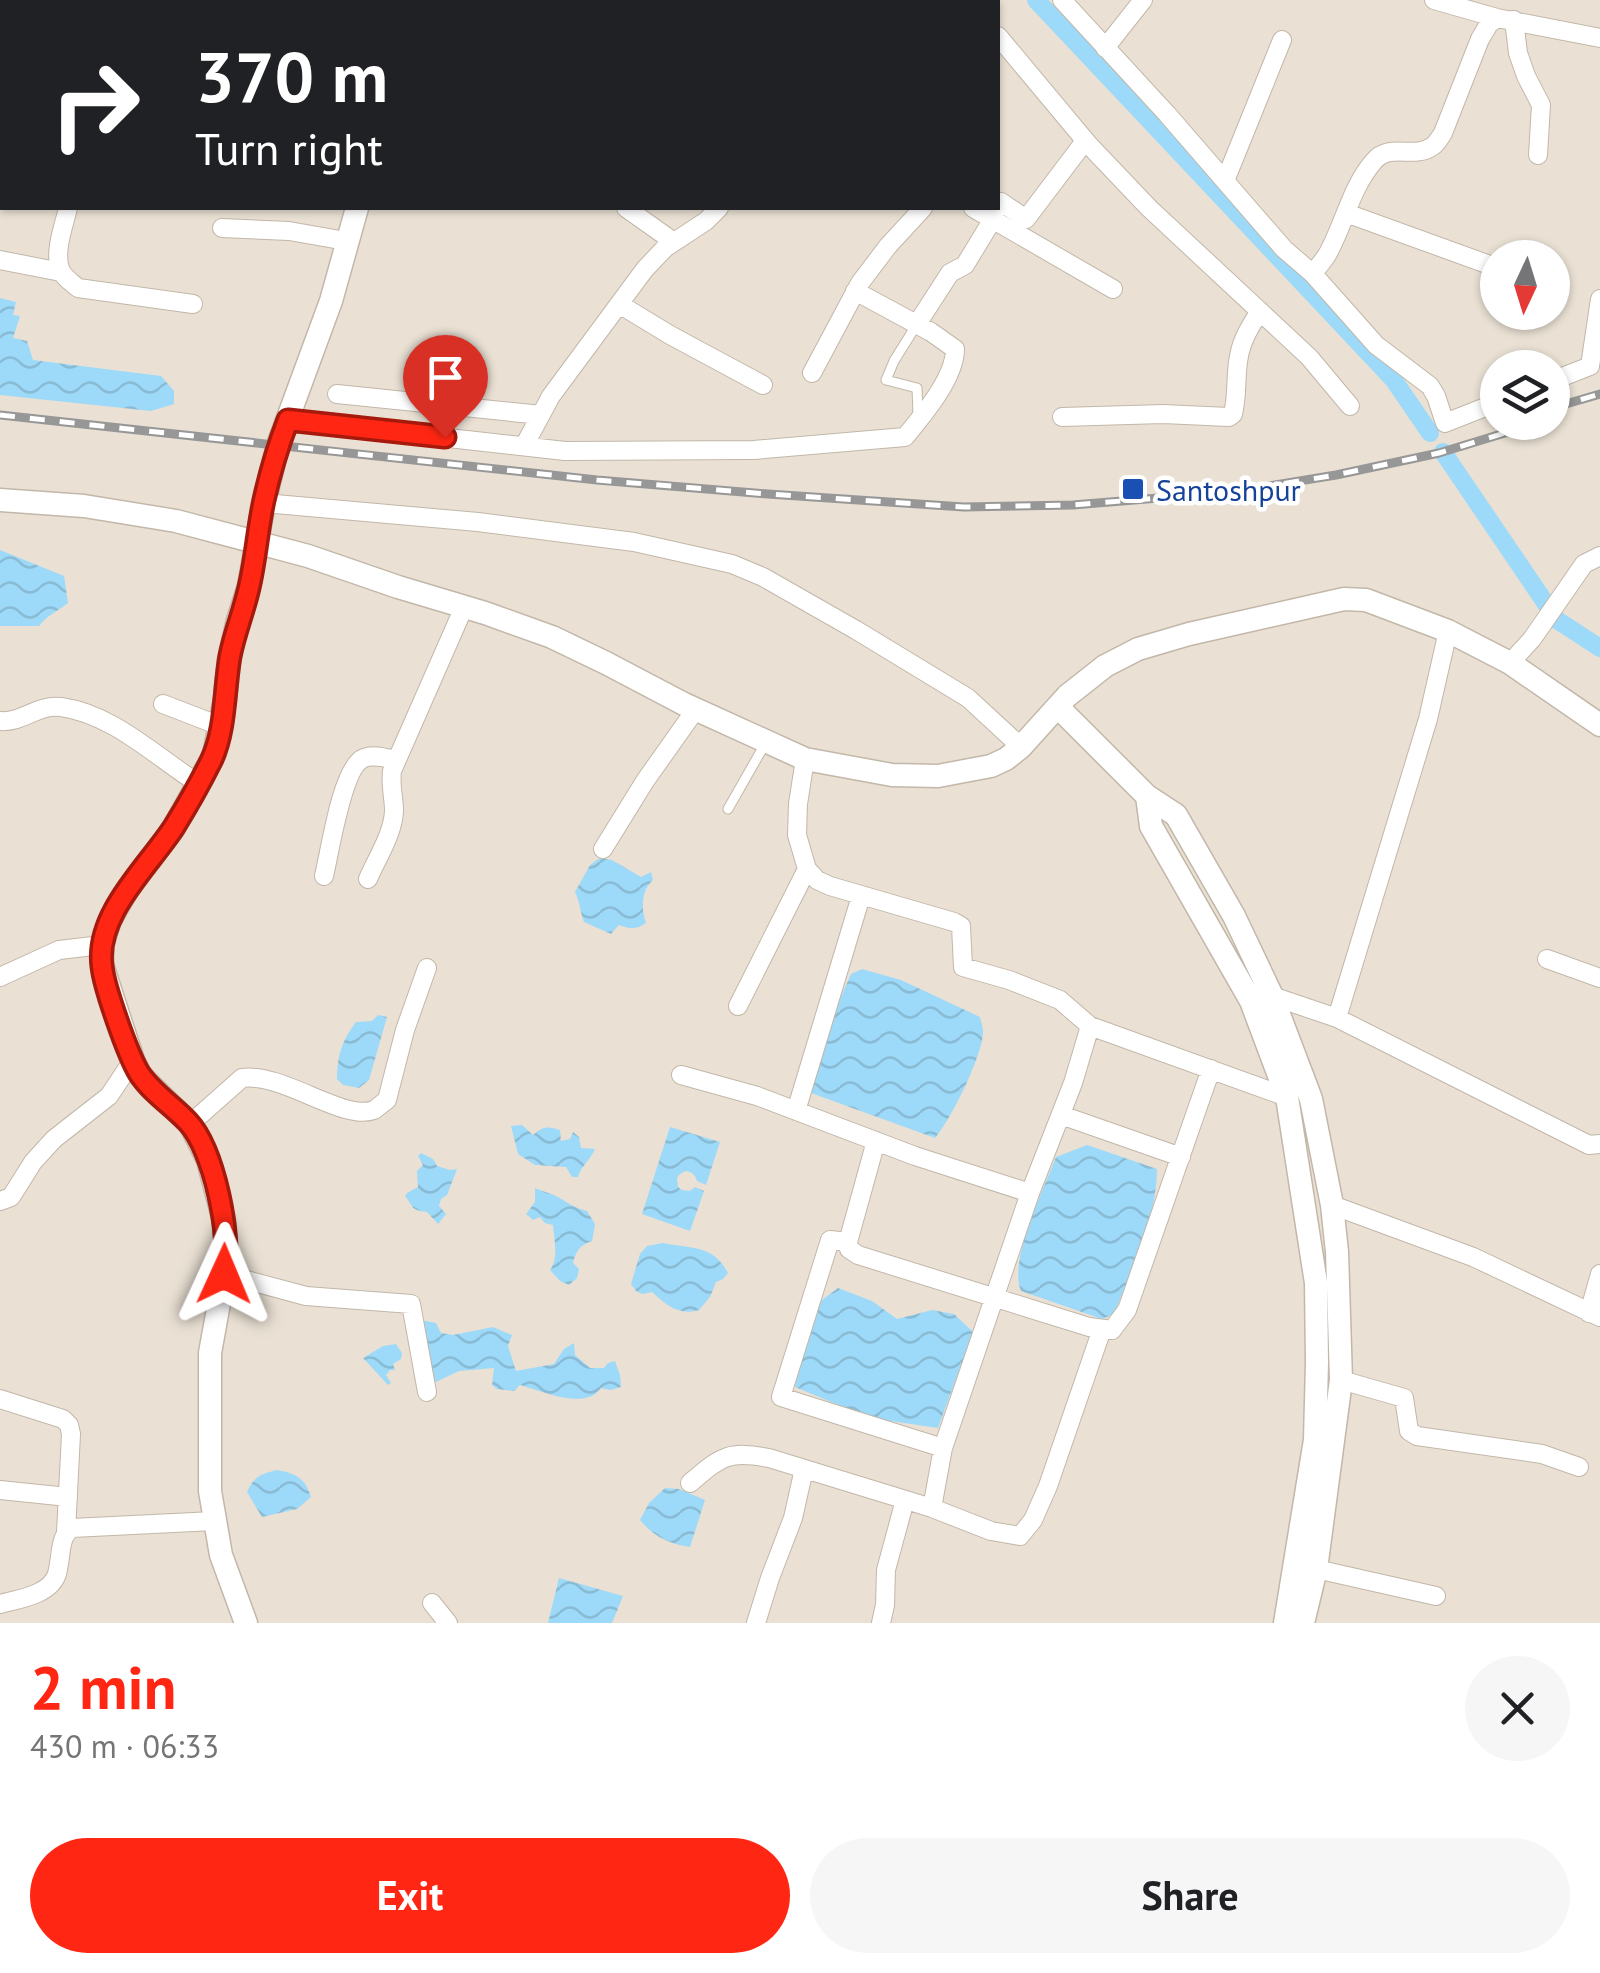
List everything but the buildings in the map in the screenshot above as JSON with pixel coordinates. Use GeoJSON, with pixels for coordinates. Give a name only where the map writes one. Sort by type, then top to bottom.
{"type":"FeatureCollection","features":[{"type":"Feature","properties":{"kind":"street"},"geometry":{"type":"LineString","coordinates":[[1062,0],[1284,249],[1313,274],[1376,345],[1430,386],[1446,422],[1480,409]]}},
{"type":"Feature","properties":{"kind":"street"},"geometry":{"type":"LineString","coordinates":[[1105,48],[1143,0]]}},
{"type":"Feature","properties":{"kind":"street"},"geometry":{"type":"LineString","coordinates":[[1434,0],[1479,6],[1506,19],[1600,38]]}},
{"type":"Feature","properties":{"kind":"street"},"geometry":{"type":"LineString","coordinates":[[1506,19],[1541,105],[1538,155]]}},
{"type":"Feature","properties":{"kind":"street"},"geometry":{"type":"LineString","coordinates":[[1313,274],[1374,160],[1388,151],[1410,152],[1433,146],[1443,134],[1488,24],[1506,19]]}},
{"type":"Feature","properties":{"kind":"street"},"geometry":{"type":"LineString","coordinates":[[1000,38],[1085,141],[1149,208],[1309,357],[1350,406]]}},
{"type":"Feature","properties":{"kind":"street"},"geometry":{"type":"LineString","coordinates":[[1225,181],[1282,40]]}},
{"type":"Feature","properties":{"kind":"street"},"geometry":{"type":"LineString","coordinates":[[1000,204],[1026,219],[1085,141]]}},
{"type":"Feature","properties":{"kind":"street"},"geometry":{"type":"LineString","coordinates":[[60,272],[60,245],[68,210]]}},
{"type":"Feature","properties":{"kind":"street"},"geometry":{"type":"LineString","coordinates":[[246,1623],[221,1555],[208,1448],[210,1354],[227,1259],[224,1221],[208,1160],[190,1124],[140,1075],[133,1060],[102,966],[102,945],[110,920],[127,890],[172,829],[214,755],[229,660],[250,586],[278,445],[332,300],[356,210]]}},
{"type":"Feature","properties":{"kind":"street"},"geometry":{"type":"LineString","coordinates":[[629,210],[674,242]]}},
{"type":"Feature","properties":{"kind":"street"},"geometry":{"type":"LineString","coordinates":[[524,446],[551,396],[644,268],[717,210]]}},
{"type":"Feature","properties":{"kind":"street"},"geometry":{"type":"LineString","coordinates":[[812,374],[855,291],[921,210]]}},
{"type":"Feature","properties":{"kind":"street"},"geometry":{"type":"LineString","coordinates":[[977,210],[1113,289]]}},
{"type":"Feature","properties":{"kind":"street"},"geometry":{"type":"LineString","coordinates":[[917,324],[950,273],[965,265],[997,210]]}},
{"type":"Feature","properties":{"kind":"street"},"geometry":{"type":"LineString","coordinates":[[1346,213],[1480,261]]}},
{"type":"Feature","properties":{"kind":"street"},"geometry":{"type":"LineString","coordinates":[[222,228],[289,232],[346,241]]}},
{"type":"Feature","properties":{"kind":"street"},"geometry":{"type":"LineString","coordinates":[[0,260],[60,272],[78,288],[193,304]]}},
{"type":"Feature","properties":{"kind":"street"},"geometry":{"type":"LineString","coordinates":[[288,420],[565,450],[754,450],[904,436],[932,402],[956,354],[952,346],[917,324],[855,291]]}},
{"type":"Feature","properties":{"kind":"street"},"geometry":{"type":"LineString","coordinates":[[1570,374],[1590,366],[1600,299]]}},
{"type":"Feature","properties":{"kind":"street"},"geometry":{"type":"LineString","coordinates":[[619,304],[764,384]]}},
{"type":"Feature","properties":{"kind":"street"},"geometry":{"type":"LineString","coordinates":[[1062,417],[1233,414],[1238,358],[1244,338],[1260,311]]}},
{"type":"Feature","properties":{"kind":"street"},"geometry":{"type":"LineString","coordinates":[[337,394],[541,414]]}},
{"type":"Feature","properties":{"kind":"street"},"geometry":{"type":"LineString","coordinates":[[0,500],[84,506],[176,521],[308,556],[552,637],[696,710],[806,759],[892,774],[938,776],[991,766],[1021,747],[1068,696],[1105,666],[1138,650],[1189,634],[1344,599],[1366,600],[1448,631],[1510,664],[1600,726]]}},
{"type":"Feature","properties":{"kind":"street"},"geometry":{"type":"LineString","coordinates":[[264,502],[478,522],[634,542],[732,564],[840,621],[968,698],[1021,747]]}},
{"type":"Feature","properties":{"kind":"street"},"geometry":{"type":"LineString","coordinates":[[1510,664],[1584,564],[1600,556]]}},
{"type":"Feature","properties":{"kind":"street"},"geometry":{"type":"LineString","coordinates":[[368,879],[392,826],[394,803],[390,784],[396,760],[464,607]]}},
{"type":"Feature","properties":{"kind":"street"},"geometry":{"type":"LineString","coordinates":[[1338,1018],[1428,718],[1448,631]]}},
{"type":"Feature","properties":{"kind":"street"},"geometry":{"type":"LineString","coordinates":[[164,704],[220,726]]}},
{"type":"Feature","properties":{"kind":"street"},"geometry":{"type":"LineString","coordinates":[[0,721],[16,721],[29,713],[58,706],[73,710],[116,729],[199,784]]}},
{"type":"Feature","properties":{"kind":"street"},"geometry":{"type":"LineString","coordinates":[[1059,708],[1147,796],[1151,826],[1261,999],[1311,1099],[1337,1252],[1340,1380],[1316,1569],[1303,1623]]}},
{"type":"Feature","properties":{"kind":"street"},"geometry":{"type":"LineString","coordinates":[[603,849],[696,710]]}},
{"type":"Feature","properties":{"kind":"street"},"geometry":{"type":"LineString","coordinates":[[324,876],[352,771],[368,756],[396,760]]}},
{"type":"Feature","properties":{"kind":"street"},"geometry":{"type":"LineString","coordinates":[[806,759],[797,835],[807,869],[817,880],[954,922],[961,926],[963,968],[1009,980],[1060,1000],[1090,1026],[1287,1097]]}},
{"type":"Feature","properties":{"kind":"street"},"geometry":{"type":"LineString","coordinates":[[738,1006],[807,869]]}},
{"type":"Feature","properties":{"kind":"street"},"geometry":{"type":"LineString","coordinates":[[796,1111],[861,896]]}},
{"type":"Feature","properties":{"kind":"street"},"geometry":{"type":"LineString","coordinates":[[0,977],[59,950],[102,945]]}},
{"type":"Feature","properties":{"kind":"street"},"geometry":{"type":"LineString","coordinates":[[1547,959],[1600,978]]}},
{"type":"Feature","properties":{"kind":"street"},"geometry":{"type":"LineString","coordinates":[[190,1124],[242,1078],[251,1077],[266,1078],[348,1109],[373,1110],[387,1100],[405,1030],[427,968]]}},
{"type":"Feature","properties":{"kind":"street"},"geometry":{"type":"LineString","coordinates":[[1261,999],[1338,1018],[1588,1145],[1600,1144]]}},
{"type":"Feature","properties":{"kind":"street"},"geometry":{"type":"LineString","coordinates":[[1261,999],[1287,1097],[1316,1284],[1315,1440],[1285,1623]]}},
{"type":"Feature","properties":{"kind":"street"},"geometry":{"type":"LineString","coordinates":[[932,1508],[944,1448],[1090,1026]]}},
{"type":"Feature","properties":{"kind":"street"},"geometry":{"type":"LineString","coordinates":[[0,1201],[11,1197],[33,1162],[54,1139],[109,1096],[133,1060]]}},
{"type":"Feature","properties":{"kind":"street"},"geometry":{"type":"LineString","coordinates":[[876,1141],[849,1249],[858,1255],[1112,1330],[1128,1310],[1211,1069]]}},
{"type":"Feature","properties":{"kind":"street"},"geometry":{"type":"LineString","coordinates":[[681,1075],[757,1096],[1030,1194]]}},
{"type":"Feature","properties":{"kind":"street"},"geometry":{"type":"LineString","coordinates":[[1061,1115],[1180,1157]]}},
{"type":"Feature","properties":{"kind":"street"},"geometry":{"type":"LineString","coordinates":[[1332,1205],[1473,1257],[1594,1315],[1600,1274]]}},
{"type":"Feature","properties":{"kind":"street"},"geometry":{"type":"LineString","coordinates":[[848,1242],[830,1240],[780,1397],[944,1448]]}},
{"type":"Feature","properties":{"kind":"street"},"geometry":{"type":"LineString","coordinates":[[224,1274],[306,1296],[410,1304],[427,1392]]}},
{"type":"Feature","properties":{"kind":"street"},"geometry":{"type":"LineString","coordinates":[[690,1483],[731,1454],[758,1456],[932,1508],[991,1531],[1020,1536],[1048,1486],[1102,1329]]}},
{"type":"Feature","properties":{"kind":"street"},"geometry":{"type":"LineString","coordinates":[[1340,1380],[1404,1398],[1409,1432],[1416,1436],[1542,1454],[1579,1466]]}},
{"type":"Feature","properties":{"kind":"street"},"geometry":{"type":"LineString","coordinates":[[0,1398],[63,1418],[71,1434],[66,1532],[56,1576],[42,1591],[0,1604]]}},
{"type":"Feature","properties":{"kind":"street"},"geometry":{"type":"LineString","coordinates":[[756,1623],[793,1518],[804,1469]]}},
{"type":"Feature","properties":{"kind":"street"},"geometry":{"type":"LineString","coordinates":[[0,1490],[68,1497]]}},
{"type":"Feature","properties":{"kind":"street"},"geometry":{"type":"LineString","coordinates":[[881,1623],[886,1570],[905,1500]]}},
{"type":"Feature","properties":{"kind":"street"},"geometry":{"type":"LineString","coordinates":[[66,1532],[72,1528],[214,1521]]}},
{"type":"Feature","properties":{"kind":"street"},"geometry":{"type":"LineString","coordinates":[[1316,1569],[1436,1596]]}},
{"type":"Feature","properties":{"kind":"street"},"geometry":{"type":"LineString","coordinates":[[432,1603],[448,1623]]}},
{"type":"Feature","properties":{"kind":"lane"},"geometry":{"type":"LineString","coordinates":[[917,324],[886,380],[917,388],[918,420]]}},
{"type":"Feature","properties":{"kind":"lane"},"geometry":{"type":"LineString","coordinates":[[728,809],[766,742]]}},
{"type":"Feature","properties":{"kind":"shaded area"},"geometry":{"type":"Polygon","coordinates":[[[1000,0],[1600,0],[1600,1623],[0,1623],[0,210],[1000,210],[1000,0]]]}},
{"type":"Feature","properties":{"kind":"water"},"geometry":{"type":"Polygon","coordinates":[[[0,298],[16,302],[13,315],[20,316],[13,338],[27,341],[33,360],[161,376],[174,391],[174,404],[151,411],[0,395],[0,298]]]}},
{"type":"Feature","properties":{"kind":"water"},"geometry":{"type":"Polygon","coordinates":[[[0,550],[64,576],[68,603],[39,626],[0,626],[0,550]]]}},
{"type":"Feature","properties":{"kind":"water"},"geometry":{"type":"Polygon","coordinates":[[[600,858],[612,860],[641,877],[651,872],[653,880],[643,900],[646,923],[633,928],[619,925],[611,934],[584,922],[575,892],[590,865],[600,858]]]}},
{"type":"Feature","properties":{"kind":"water"},"geometry":{"type":"Polygon","coordinates":[[[862,969],[901,980],[980,1017],[983,1033],[972,1072],[935,1138],[811,1093],[807,1087],[818,1049],[851,974],[862,969]]]}},
{"type":"Feature","properties":{"kind":"water"},"geometry":{"type":"Polygon","coordinates":[[[378,1015],[387,1017],[369,1080],[359,1088],[343,1085],[337,1079],[337,1071],[347,1035],[356,1022],[372,1021],[378,1015]]]}},
{"type":"Feature","properties":{"kind":"water"},"geometry":{"type":"Polygon","coordinates":[[[522,1125],[533,1135],[546,1128],[560,1130],[561,1141],[570,1139],[573,1132],[579,1137],[581,1148],[595,1149],[578,1177],[572,1177],[566,1167],[535,1165],[518,1154],[511,1126],[522,1125]]]}},
{"type":"Feature","properties":{"kind":"water"},"geometry":{"type":"Polygon","coordinates":[[[670,1127],[720,1142],[706,1185],[688,1171],[677,1178],[682,1190],[695,1187],[704,1191],[690,1231],[642,1214],[670,1127]]]}},
{"type":"Feature","properties":{"kind":"water"},"geometry":{"type":"Polygon","coordinates":[[[1087,1145],[1157,1169],[1153,1206],[1142,1243],[1114,1314],[1102,1319],[1021,1291],[1018,1278],[1023,1243],[1056,1157],[1087,1145]]]}},
{"type":"Feature","properties":{"kind":"water"},"geometry":{"type":"Polygon","coordinates":[[[421,1153],[437,1166],[457,1169],[447,1195],[441,1199],[439,1206],[446,1214],[438,1224],[427,1212],[413,1207],[405,1196],[418,1187],[417,1171],[423,1165],[418,1156],[421,1153]]]}},
{"type":"Feature","properties":{"kind":"water"},"geometry":{"type":"Polygon","coordinates":[[[535,1188],[587,1211],[595,1224],[592,1241],[576,1255],[573,1263],[579,1269],[577,1278],[569,1285],[550,1270],[555,1254],[553,1225],[526,1214],[535,1202],[535,1188]]]}},
{"type":"Feature","properties":{"kind":"water"},"geometry":{"type":"Polygon","coordinates":[[[663,1243],[708,1252],[728,1273],[716,1282],[699,1310],[679,1310],[652,1292],[636,1291],[631,1284],[640,1254],[647,1246],[663,1243]]]}},
{"type":"Feature","properties":{"kind":"water"},"geometry":{"type":"Polygon","coordinates":[[[838,1288],[872,1301],[897,1319],[932,1310],[954,1314],[973,1332],[938,1428],[870,1418],[795,1387],[818,1303],[838,1288]]]}},
{"type":"Feature","properties":{"kind":"water"},"geometry":{"type":"Polygon","coordinates":[[[411,1318],[436,1323],[441,1333],[453,1335],[493,1327],[512,1335],[508,1346],[516,1371],[554,1364],[564,1349],[574,1343],[575,1355],[590,1368],[604,1368],[615,1361],[621,1387],[601,1388],[594,1395],[574,1399],[520,1385],[514,1391],[497,1389],[492,1385],[494,1368],[459,1371],[436,1382],[425,1371],[411,1318]]]}},
{"type":"Feature","properties":{"kind":"water"},"geometry":{"type":"Polygon","coordinates":[[[396,1344],[401,1359],[393,1364],[395,1370],[386,1375],[391,1383],[388,1385],[363,1358],[383,1346],[396,1344]]]}},
{"type":"Feature","properties":{"kind":"water"},"geometry":{"type":"Polygon","coordinates":[[[277,1470],[299,1478],[311,1497],[297,1509],[262,1517],[247,1492],[259,1476],[277,1470]]]}},
{"type":"Feature","properties":{"kind":"water"},"geometry":{"type":"Polygon","coordinates":[[[665,1488],[679,1489],[705,1500],[690,1547],[662,1538],[640,1520],[649,1503],[665,1488]]]}},
{"type":"Feature","properties":{"kind":"water"},"geometry":{"type":"Polygon","coordinates":[[[559,1578],[623,1596],[612,1623],[548,1623],[559,1578]]]}},
{"type":"Feature","properties":{"kind":"waterway"},"geometry":{"type":"LineString","coordinates":[[1036,0],[1393,379],[1430,433]]}},
{"type":"Feature","properties":{"kind":"waterway"},"geometry":{"type":"LineString","coordinates":[[1443,452],[1557,620],[1600,648]]}},
{"type":"Feature","properties":{"kind":"railway"},"geometry":{"type":"LineString","coordinates":[[1570,403],[1600,394]]}},
{"type":"Feature","properties":{"kind":"railway"},"geometry":{"type":"LineString","coordinates":[[0,415],[597,480],[964,507],[1073,505],[1232,492],[1336,475],[1482,440]]}},
{"type":"Feature","properties":{"kind":"place","name":"Santoshpur"},"geometry":{"type":"Point","coordinates":[1133,489]}},
{"type":"Feature","properties":{"kind":"route"},"geometry":{"type":"LineString","coordinates":[[224,1274],[224,1221],[208,1160],[190,1124],[140,1075],[133,1060],[102,966],[104,935],[127,890],[172,829],[214,755],[229,660],[250,586],[278,445],[288,420],[445,437]]}}]}
